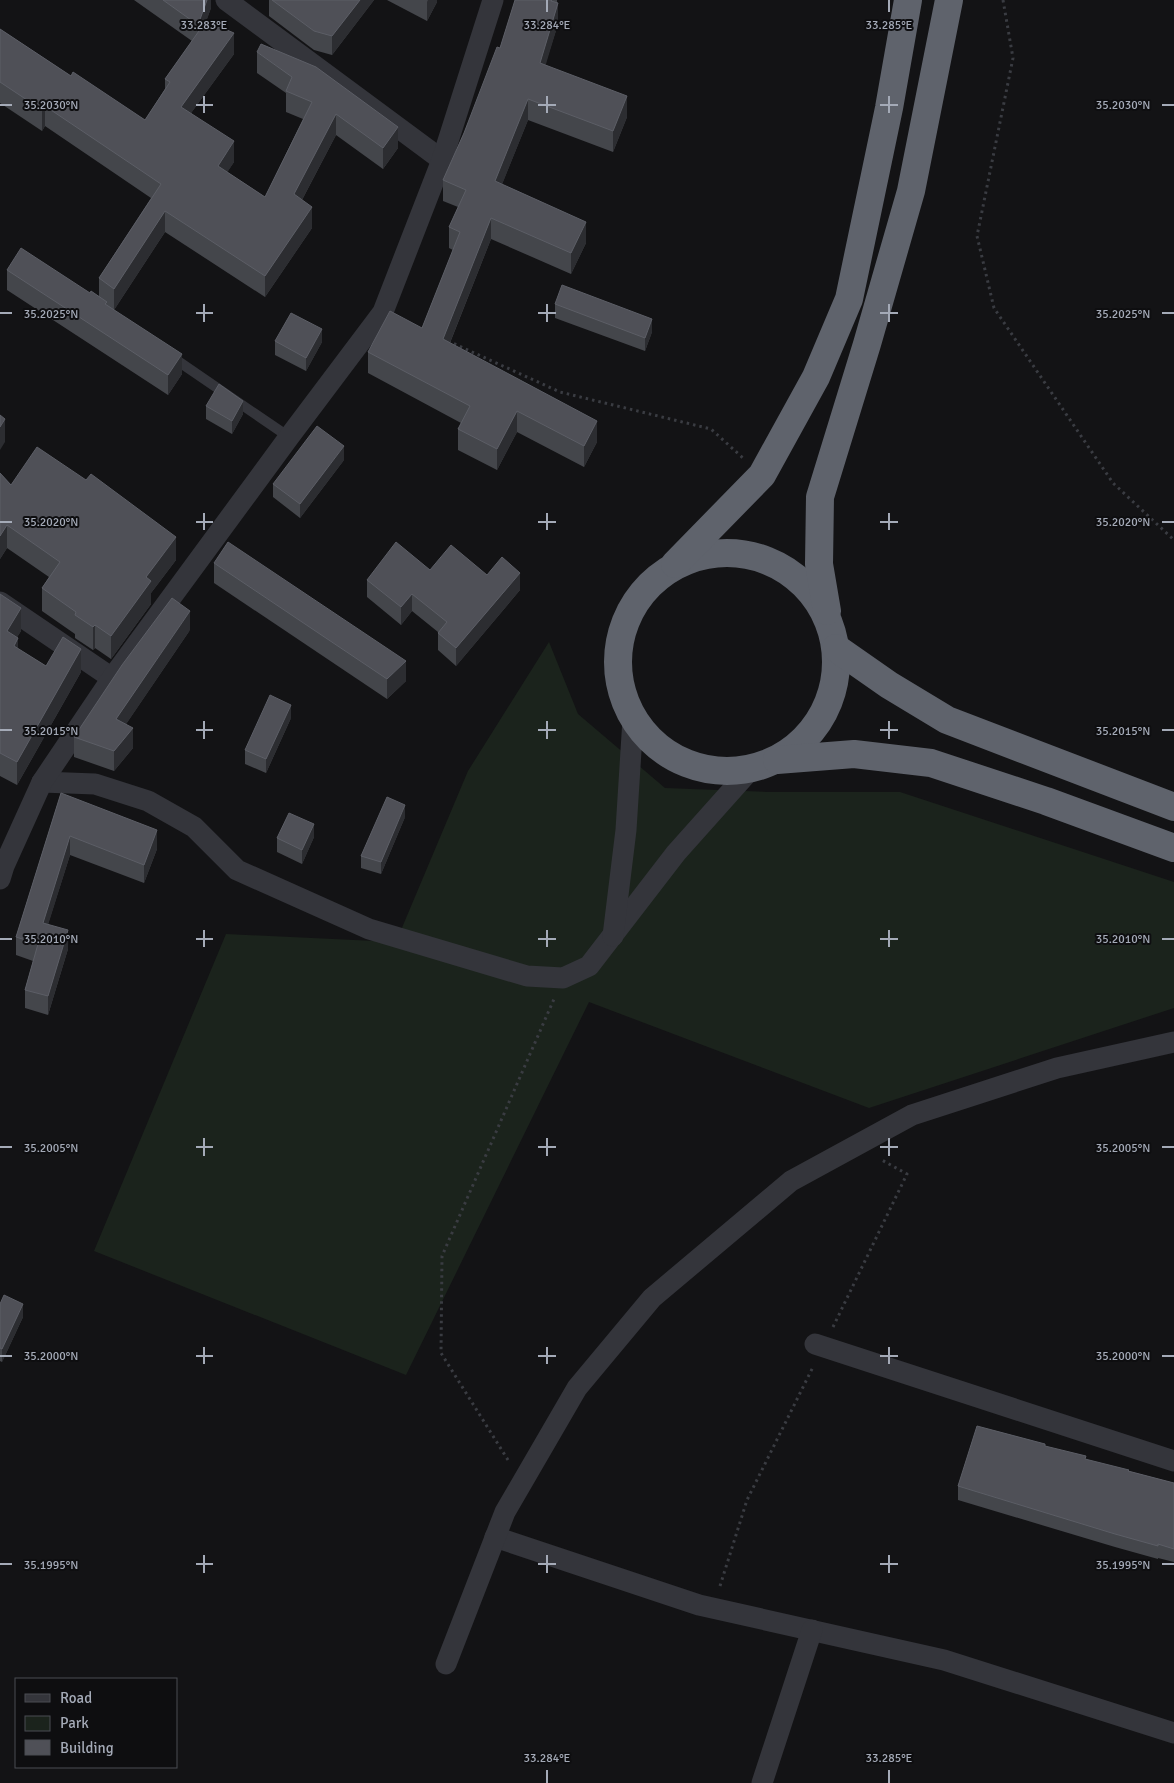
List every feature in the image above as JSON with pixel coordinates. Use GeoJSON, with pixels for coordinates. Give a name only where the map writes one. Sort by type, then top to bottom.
{"type":"FeatureCollection","features":[{"type":"Feature","properties":{"kind":"highway"},"geometry":{"type":"LineString","coordinates":[[908,0],[889,108],[849,299],[816,376],[762,474],[669,569],[643,591],[625,620],[617,653],[620,688],[633,719],[655,745],[684,764],[717,771],[752,769],[777,760],[799,745],[817,725],[830,701],[836,676],[836,648],[828,620],[819,564],[820,497],[911,191],[949,0]]}},
{"type":"Feature","properties":{"kind":"highway"},"geometry":{"type":"LineString","coordinates":[[669,569],[698,557],[729,552],[760,558],[789,572],[795,577],[812,593],[828,620]]}},
{"type":"Feature","properties":{"kind":"highway"},"geometry":{"type":"LineString","coordinates":[[836,648],[889,685],[946,720],[1174,807]]}},
{"type":"Feature","properties":{"kind":"highway"},"geometry":{"type":"LineString","coordinates":[[777,760],[854,754],[931,763],[1046,801],[1174,848]]}},
{"type":"Feature","properties":{"kind":"street"},"geometry":{"type":"LineString","coordinates":[[226,0],[442,160]]}},
{"type":"Feature","properties":{"kind":"street"},"geometry":{"type":"LineString","coordinates":[[1,870],[42,782],[112,678],[383,312],[442,160],[494,0]]}},
{"type":"Feature","properties":{"kind":"street"},"geometry":{"type":"LineString","coordinates":[[0,602],[112,678]]}},
{"type":"Feature","properties":{"kind":"street"},"geometry":{"type":"LineString","coordinates":[[613,937],[626,830],[633,719]]}},
{"type":"Feature","properties":{"kind":"street"},"geometry":{"type":"LineString","coordinates":[[42,782],[95,784],[148,802],[194,827],[237,870],[369,930],[527,976],[563,978],[588,966],[613,937],[676,853],[752,769]]}},
{"type":"Feature","properties":{"kind":"street"},"geometry":{"type":"LineString","coordinates":[[446,1664],[505,1512],[576,1388],[652,1298],[791,1181],[912,1116],[1057,1068],[1174,1042]]}},
{"type":"Feature","properties":{"kind":"street"},"geometry":{"type":"LineString","coordinates":[[821,1346],[1174,1462]]}},
{"type":"Feature","properties":{"kind":"street"},"geometry":{"type":"LineString","coordinates":[[495,1538],[690,1602],[944,1660],[1174,1733]]}},
{"type":"Feature","properties":{"kind":"street"},"geometry":{"type":"LineString","coordinates":[[762,1783],[812,1630]]}},
{"type":"Feature","properties":{"kind":"lane"},"geometry":{"type":"LineString","coordinates":[[167,354],[289,437]]}},
{"type":"Feature","properties":{"kind":"path"},"geometry":{"type":"LineString","coordinates":[[1003,0],[1013,58],[977,236],[994,308],[1113,483],[1174,540]]}},
{"type":"Feature","properties":{"kind":"path"},"geometry":{"type":"LineString","coordinates":[[445,340],[560,392],[711,430],[762,474]]}},
{"type":"Feature","properties":{"kind":"path"},"geometry":{"type":"LineString","coordinates":[[522,1482],[441,1353],[442,1256],[563,978]]}},
{"type":"Feature","properties":{"kind":"path"},"geometry":{"type":"LineString","coordinates":[[714,1608],[747,1500],[907,1174],[874,1154]]}},
{"type":"Feature","properties":{"kind":"green space"},"geometry":{"type":"Polygon","coordinates":[[[549,642],[578,714],[665,788],[768,792],[900,792],[1174,882],[1174,1008],[869,1108],[589,1002],[406,1375],[94,1251],[226,934],[396,942],[468,771],[549,642]]]}},
{"type":"Feature","properties":{"kind":"building"},"geometry":{"type":"Polygon","coordinates":[[[163,0],[207,0],[198,25],[163,0]]]}},
{"type":"Feature","properties":{"kind":"building"},"geometry":{"type":"Polygon","coordinates":[[[272,0],[360,0],[332,36],[314,31],[272,0]]]}},
{"type":"Feature","properties":{"kind":"building"},"geometry":{"type":"Polygon","coordinates":[[[515,0],[552,0],[558,3],[540,63],[627,96],[613,131],[528,99],[495,181],[586,222],[571,253],[491,218],[443,339],[597,421],[584,446],[517,411],[497,449],[458,429],[470,406],[368,352],[390,311],[422,328],[460,232],[449,227],[466,190],[443,180],[464,133],[497,47],[500,48],[515,0]]]}},
{"type":"Feature","properties":{"kind":"building"},"geometry":{"type":"Polygon","coordinates":[[[206,21],[234,33],[181,107],[234,141],[218,166],[265,197],[312,102],[286,91],[292,77],[257,52],[261,44],[316,67],[398,127],[383,148],[336,114],[294,194],[312,207],[265,276],[165,211],[114,289],[99,278],[161,184],[45,106],[42,110],[0,82],[0,29],[71,76],[73,72],[145,120],[170,82],[165,79],[206,21]]]}},
{"type":"Feature","properties":{"kind":"building"},"geometry":{"type":"Polygon","coordinates":[[[21,248],[90,293],[91,291],[107,302],[105,304],[182,354],[168,375],[7,270],[21,248]]]}},
{"type":"Feature","properties":{"kind":"building"},"geometry":{"type":"Polygon","coordinates":[[[562,285],[652,319],[645,338],[555,304],[562,285]]]}},
{"type":"Feature","properties":{"kind":"building"},"geometry":{"type":"Polygon","coordinates":[[[291,313],[322,329],[306,358],[275,341],[291,313]]]}},
{"type":"Feature","properties":{"kind":"building"},"geometry":{"type":"Polygon","coordinates":[[[219,384],[243,401],[232,421],[206,406],[219,384]]]}},
{"type":"Feature","properties":{"kind":"building"},"geometry":{"type":"Polygon","coordinates":[[[0,415],[5,419],[0,427],[0,415]]]}},
{"type":"Feature","properties":{"kind":"building"},"geometry":{"type":"Polygon","coordinates":[[[317,426],[344,446],[300,504],[273,484],[317,426]]]}},
{"type":"Feature","properties":{"kind":"building"},"geometry":{"type":"Polygon","coordinates":[[[37,447],[86,480],[91,474],[176,537],[146,577],[151,581],[111,636],[75,615],[76,612],[42,588],[60,562],[7,525],[0,536],[0,473],[11,485],[37,447]]]}},
{"type":"Feature","properties":{"kind":"building"},"geometry":{"type":"Polygon","coordinates":[[[228,542],[406,661],[387,679],[214,563],[228,542]]]}},
{"type":"Feature","properties":{"kind":"building"},"geometry":{"type":"Polygon","coordinates":[[[396,542],[430,570],[451,545],[487,575],[502,557],[520,573],[456,648],[438,633],[447,622],[412,594],[401,607],[367,580],[396,542]]]}},
{"type":"Feature","properties":{"kind":"building"},"geometry":{"type":"Polygon","coordinates":[[[0,594],[21,608],[7,631],[18,638],[14,646],[46,666],[63,637],[81,649],[17,762],[0,753],[0,594]]]}},
{"type":"Feature","properties":{"kind":"building"},"geometry":{"type":"Polygon","coordinates":[[[172,598],[190,611],[116,719],[133,728],[114,751],[74,737],[122,665],[172,598]]]}},
{"type":"Feature","properties":{"kind":"building"},"geometry":{"type":"Polygon","coordinates":[[[270,695],[291,705],[266,759],[245,750],[270,695]]]}},
{"type":"Feature","properties":{"kind":"building"},"geometry":{"type":"Polygon","coordinates":[[[61,793],[157,830],[144,865],[70,836],[43,923],[68,930],[48,996],[25,990],[38,944],[16,937],[61,793]]]}},
{"type":"Feature","properties":{"kind":"building"},"geometry":{"type":"Polygon","coordinates":[[[387,797],[405,805],[381,862],[361,856],[387,797]]]}},
{"type":"Feature","properties":{"kind":"building"},"geometry":{"type":"Polygon","coordinates":[[[289,813],[314,824],[302,850],[277,838],[289,813]]]}},
{"type":"Feature","properties":{"kind":"building"},"geometry":{"type":"Polygon","coordinates":[[[4,1295],[23,1304],[2,1349],[0,1348],[0,1304],[4,1295]]]}},
{"type":"Feature","properties":{"kind":"building"},"geometry":{"type":"Polygon","coordinates":[[[977,1426],[1086,1456],[1085,1459],[1174,1483],[1174,1549],[1115,1534],[958,1486],[977,1426]]]}}]}
